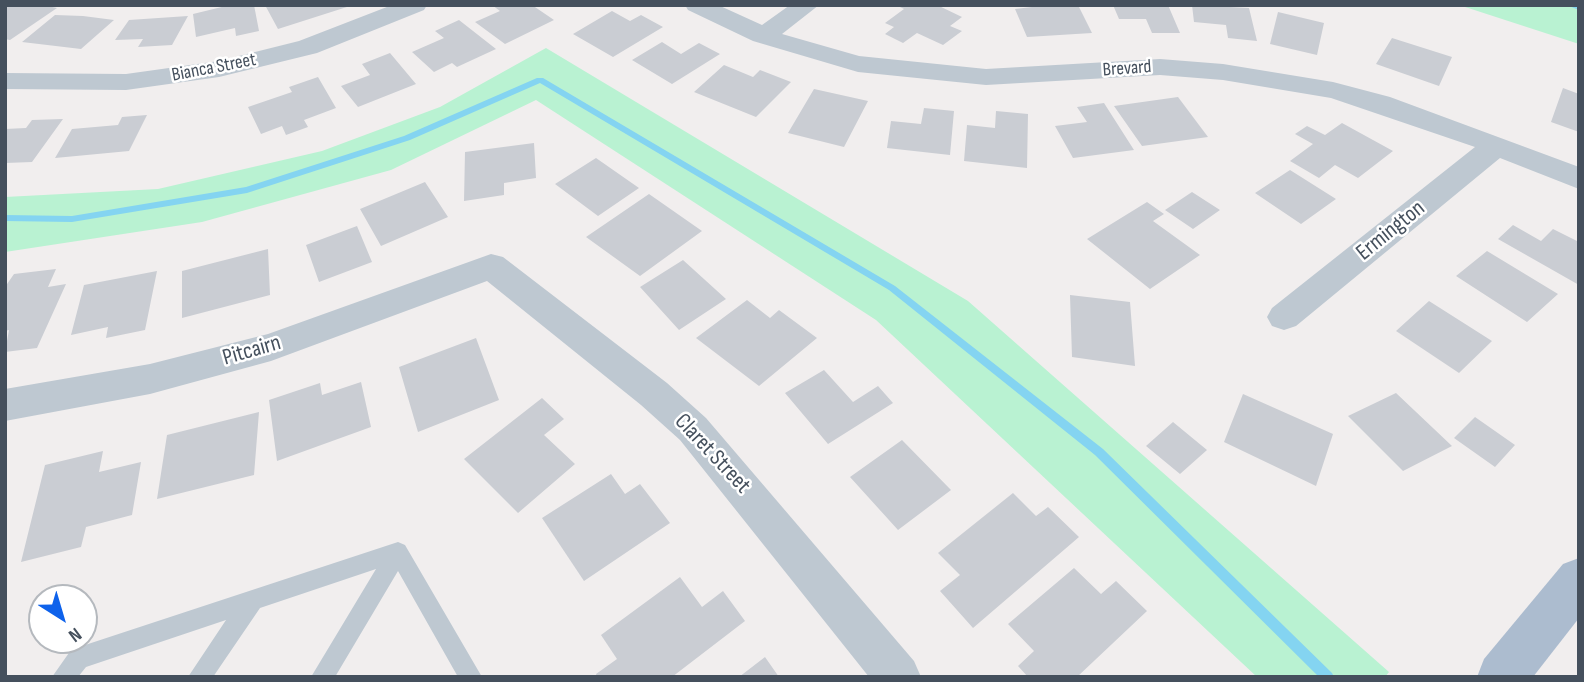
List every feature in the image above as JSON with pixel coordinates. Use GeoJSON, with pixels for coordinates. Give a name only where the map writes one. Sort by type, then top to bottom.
{"type":"FeatureCollection","features":[{"type":"Feature","properties":{"kind":"main road"},"geometry":{"type":"LineString","coordinates":[[1502,677],[1579,580]]}},
{"type":"Feature","properties":{"kind":"street","name":"Bianca Street"},"geometry":{"type":"LineString","coordinates":[[5,81],[81,84],[126,82],[219,69],[308,47],[415,5]]}},
{"type":"Feature","properties":{"kind":"street","name":"Brevard"},"geometry":{"type":"LineString","coordinates":[[697,5],[762,36],[858,64],[944,75],[1028,76],[1160,67],[1274,79],[1380,103],[1571,173]]}},
{"type":"Feature","properties":{"kind":"street"},"geometry":{"type":"LineString","coordinates":[[762,36],[807,5]]}},
{"type":"Feature","properties":{"kind":"street","name":"Ermington"},"geometry":{"type":"LineString","coordinates":[[1284,317],[1497,145]]}},
{"type":"Feature","properties":{"kind":"street","name":"Pitcairn"},"geometry":{"type":"LineString","coordinates":[[5,405],[150,379],[271,347],[491,266]]}},
{"type":"Feature","properties":{"kind":"street","name":"Claret Street"},"geometry":{"type":"LineString","coordinates":[[491,266],[654,394],[693,429],[898,677]]}},
{"type":"Feature","properties":{"kind":"lane"},"geometry":{"type":"LineString","coordinates":[[63,677],[79,659],[398,552]]}},
{"type":"Feature","properties":{"kind":"lane"},"geometry":{"type":"LineString","coordinates":[[398,552],[464,672]]}},
{"type":"Feature","properties":{"kind":"lane"},"geometry":{"type":"LineString","coordinates":[[322,677],[398,552]]}},
{"type":"Feature","properties":{"kind":"lane"},"geometry":{"type":"LineString","coordinates":[[200,677],[253,600]]}},
{"type":"Feature","properties":{"kind":"green space"},"geometry":{"type":"Polygon","coordinates":[[[1459,5],[1579,5],[1579,44],[1459,5]]]}},
{"type":"Feature","properties":{"kind":"green space"},"geometry":{"type":"Polygon","coordinates":[[[546,48],[968,301],[1389,672],[1385,677],[1257,677],[876,320],[536,100],[391,170],[202,222],[5,252],[5,197],[158,189],[322,151],[440,107],[546,48]]]}},
{"type":"Feature","properties":{"kind":"building"},"geometry":{"type":"Polygon","coordinates":[[[5,5],[43,5],[57,8],[10,40],[5,39],[5,5]]]}},
{"type":"Feature","properties":{"kind":"building"},"geometry":{"type":"Polygon","coordinates":[[[230,5],[254,5],[259,31],[236,36],[235,28],[196,37],[193,14],[230,5]]]}},
{"type":"Feature","properties":{"kind":"building"},"geometry":{"type":"Polygon","coordinates":[[[265,5],[350,5],[350,6],[278,29],[265,5]]]}},
{"type":"Feature","properties":{"kind":"building"},"geometry":{"type":"Polygon","coordinates":[[[492,5],[532,5],[554,20],[505,44],[475,22],[500,11],[492,5]]]}},
{"type":"Feature","properties":{"kind":"building"},"geometry":{"type":"Polygon","coordinates":[[[896,5],[937,5],[962,17],[950,26],[962,31],[943,45],[917,33],[903,43],[885,34],[894,27],[885,23],[904,9],[896,5]]]}},
{"type":"Feature","properties":{"kind":"building"},"geometry":{"type":"Polygon","coordinates":[[[1078,5],[1092,33],[1027,37],[1015,9],[1078,5]]]}},
{"type":"Feature","properties":{"kind":"building"},"geometry":{"type":"Polygon","coordinates":[[[1113,5],[1168,5],[1180,33],[1152,33],[1146,19],[1119,19],[1113,5]]]}},
{"type":"Feature","properties":{"kind":"building"},"geometry":{"type":"Polygon","coordinates":[[[1192,5],[1249,8],[1257,41],[1228,38],[1226,25],[1194,22],[1192,5]]]}},
{"type":"Feature","properties":{"kind":"building"},"geometry":{"type":"Polygon","coordinates":[[[612,11],[630,21],[641,15],[663,27],[613,57],[573,34],[612,11]]]}},
{"type":"Feature","properties":{"kind":"building"},"geometry":{"type":"Polygon","coordinates":[[[1278,12],[1324,23],[1317,55],[1270,44],[1278,12]]]}},
{"type":"Feature","properties":{"kind":"building"},"geometry":{"type":"Polygon","coordinates":[[[55,15],[114,20],[81,49],[22,42],[55,15]]]}},
{"type":"Feature","properties":{"kind":"building"},"geometry":{"type":"Polygon","coordinates":[[[188,16],[172,45],[138,47],[143,39],[115,40],[129,20],[188,16]]]}},
{"type":"Feature","properties":{"kind":"building"},"geometry":{"type":"Polygon","coordinates":[[[459,20],[496,49],[457,67],[452,63],[434,72],[412,52],[444,38],[435,31],[459,20]]]}},
{"type":"Feature","properties":{"kind":"building"},"geometry":{"type":"Polygon","coordinates":[[[1392,38],[1452,57],[1439,86],[1376,64],[1392,38]]]}},
{"type":"Feature","properties":{"kind":"building"},"geometry":{"type":"Polygon","coordinates":[[[662,42],[681,54],[699,43],[720,54],[672,84],[632,60],[662,42]]]}},
{"type":"Feature","properties":{"kind":"building"},"geometry":{"type":"Polygon","coordinates":[[[390,53],[416,84],[358,107],[341,86],[370,75],[362,64],[390,53]]]}},
{"type":"Feature","properties":{"kind":"building"},"geometry":{"type":"Polygon","coordinates":[[[724,65],[753,77],[760,70],[791,82],[756,117],[694,92],[724,65]]]}},
{"type":"Feature","properties":{"kind":"building"},"geometry":{"type":"Polygon","coordinates":[[[318,77],[336,108],[304,120],[308,127],[286,135],[282,126],[261,134],[248,107],[292,92],[289,87],[318,77]]]}},
{"type":"Feature","properties":{"kind":"building"},"geometry":{"type":"Polygon","coordinates":[[[1563,88],[1579,94],[1579,132],[1551,122],[1563,88]]]}},
{"type":"Feature","properties":{"kind":"building"},"geometry":{"type":"Polygon","coordinates":[[[814,89],[868,101],[844,147],[788,133],[814,89]]]}},
{"type":"Feature","properties":{"kind":"building"},"geometry":{"type":"Polygon","coordinates":[[[1178,97],[1208,137],[1142,146],[1114,106],[1178,97]]]}},
{"type":"Feature","properties":{"kind":"building"},"geometry":{"type":"Polygon","coordinates":[[[1104,103],[1134,150],[1073,158],[1055,126],[1087,122],[1077,107],[1104,103]]]}},
{"type":"Feature","properties":{"kind":"building"},"geometry":{"type":"Polygon","coordinates":[[[924,108],[954,111],[950,155],[887,148],[891,121],[921,124],[924,108]]]}},
{"type":"Feature","properties":{"kind":"building"},"geometry":{"type":"Polygon","coordinates":[[[996,111],[1028,114],[1027,168],[964,161],[967,125],[995,128],[996,111]]]}},
{"type":"Feature","properties":{"kind":"building"},"geometry":{"type":"Polygon","coordinates":[[[147,115],[129,151],[55,158],[72,129],[118,125],[122,117],[147,115]]]}},
{"type":"Feature","properties":{"kind":"building"},"geometry":{"type":"Polygon","coordinates":[[[63,119],[32,162],[5,163],[5,129],[26,128],[32,120],[63,119]]]}},
{"type":"Feature","properties":{"kind":"building"},"geometry":{"type":"Polygon","coordinates":[[[1342,123],[1393,151],[1358,178],[1335,165],[1319,178],[1290,161],[1313,144],[1295,134],[1307,126],[1325,135],[1342,123]]]}},
{"type":"Feature","properties":{"kind":"building"},"geometry":{"type":"Polygon","coordinates":[[[534,143],[536,178],[504,183],[504,195],[464,201],[465,152],[534,143]]]}},
{"type":"Feature","properties":{"kind":"building"},"geometry":{"type":"Polygon","coordinates":[[[596,158],[639,188],[598,216],[555,184],[596,158]]]}},
{"type":"Feature","properties":{"kind":"building"},"geometry":{"type":"Polygon","coordinates":[[[1290,170],[1336,199],[1301,224],[1255,193],[1290,170]]]}},
{"type":"Feature","properties":{"kind":"building"},"geometry":{"type":"Polygon","coordinates":[[[425,182],[448,217],[381,246],[360,209],[425,182]]]}},
{"type":"Feature","properties":{"kind":"building"},"geometry":{"type":"Polygon","coordinates":[[[1192,192],[1220,210],[1193,229],[1165,210],[1192,192]]]}},
{"type":"Feature","properties":{"kind":"building"},"geometry":{"type":"Polygon","coordinates":[[[649,194],[702,231],[640,276],[586,237],[649,194]]]}},
{"type":"Feature","properties":{"kind":"building"},"geometry":{"type":"Polygon","coordinates":[[[1147,202],[1164,214],[1153,221],[1200,255],[1150,289],[1087,239],[1147,202]]]}},
{"type":"Feature","properties":{"kind":"building"},"geometry":{"type":"Polygon","coordinates":[[[1513,225],[1541,241],[1553,229],[1579,242],[1579,285],[1498,239],[1513,225]]]}},
{"type":"Feature","properties":{"kind":"building"},"geometry":{"type":"Polygon","coordinates":[[[357,226],[372,262],[319,282],[306,245],[357,226]]]}},
{"type":"Feature","properties":{"kind":"building"},"geometry":{"type":"Polygon","coordinates":[[[268,249],[270,295],[182,318],[182,271],[268,249]]]}},
{"type":"Feature","properties":{"kind":"building"},"geometry":{"type":"Polygon","coordinates":[[[1487,251],[1558,294],[1527,322],[1456,276],[1487,251]]]}},
{"type":"Feature","properties":{"kind":"building"},"geometry":{"type":"Polygon","coordinates":[[[683,260],[726,299],[679,330],[640,287],[683,260]]]}},
{"type":"Feature","properties":{"kind":"building"},"geometry":{"type":"Polygon","coordinates":[[[56,269],[48,287],[66,284],[37,348],[5,352],[9,330],[5,331],[5,287],[14,274],[56,269]]]}},
{"type":"Feature","properties":{"kind":"building"},"geometry":{"type":"Polygon","coordinates":[[[157,271],[145,330],[106,338],[108,327],[71,335],[84,285],[157,271]]]}},
{"type":"Feature","properties":{"kind":"building"},"geometry":{"type":"Polygon","coordinates":[[[1070,295],[1130,302],[1135,366],[1072,357],[1070,295]]]}},
{"type":"Feature","properties":{"kind":"building"},"geometry":{"type":"Polygon","coordinates":[[[747,300],[770,318],[779,310],[817,338],[759,386],[696,338],[747,300]]]}},
{"type":"Feature","properties":{"kind":"building"},"geometry":{"type":"Polygon","coordinates":[[[1429,301],[1492,341],[1459,373],[1396,331],[1429,301]]]}},
{"type":"Feature","properties":{"kind":"building"},"geometry":{"type":"Polygon","coordinates":[[[476,338],[499,400],[418,432],[399,367],[476,338]]]}},
{"type":"Feature","properties":{"kind":"building"},"geometry":{"type":"Polygon","coordinates":[[[824,370],[853,402],[878,386],[893,403],[828,444],[785,393],[824,370]]]}},
{"type":"Feature","properties":{"kind":"building"},"geometry":{"type":"Polygon","coordinates":[[[361,382],[371,427],[277,461],[269,400],[320,383],[322,395],[361,382]]]}},
{"type":"Feature","properties":{"kind":"building"},"geometry":{"type":"Polygon","coordinates":[[[1396,393],[1452,446],[1403,471],[1348,416],[1396,393]]]}},
{"type":"Feature","properties":{"kind":"building"},"geometry":{"type":"Polygon","coordinates":[[[1243,394],[1333,434],[1316,486],[1224,442],[1243,394]]]}},
{"type":"Feature","properties":{"kind":"building"},"geometry":{"type":"Polygon","coordinates":[[[542,398],[564,419],[544,435],[575,464],[518,513],[464,459],[542,398]]]}},
{"type":"Feature","properties":{"kind":"building"},"geometry":{"type":"Polygon","coordinates":[[[259,412],[254,475],[157,499],[167,435],[259,412]]]}},
{"type":"Feature","properties":{"kind":"building"},"geometry":{"type":"Polygon","coordinates":[[[1475,417],[1515,445],[1495,467],[1454,438],[1475,417]]]}},
{"type":"Feature","properties":{"kind":"building"},"geometry":{"type":"Polygon","coordinates":[[[1173,422],[1207,450],[1180,474],[1146,446],[1173,422]]]}},
{"type":"Feature","properties":{"kind":"building"},"geometry":{"type":"Polygon","coordinates":[[[902,440],[951,490],[898,530],[850,477],[902,440]]]}},
{"type":"Feature","properties":{"kind":"building"},"geometry":{"type":"Polygon","coordinates":[[[103,451],[99,472],[141,462],[132,515],[86,527],[81,547],[21,562],[45,465],[103,451]]]}},
{"type":"Feature","properties":{"kind":"building"},"geometry":{"type":"Polygon","coordinates":[[[611,474],[625,494],[640,484],[670,523],[584,581],[542,518],[611,474]]]}},
{"type":"Feature","properties":{"kind":"building"},"geometry":{"type":"Polygon","coordinates":[[[1013,493],[1036,516],[1048,507],[1079,537],[973,628],[940,591],[960,575],[938,553],[1013,493]]]}},
{"type":"Feature","properties":{"kind":"building"},"geometry":{"type":"Polygon","coordinates":[[[1074,568],[1101,594],[1116,581],[1147,611],[1077,677],[1028,677],[1018,666],[1034,651],[1008,624],[1074,568]]]}},
{"type":"Feature","properties":{"kind":"building"},"geometry":{"type":"Polygon","coordinates":[[[680,577],[702,607],[723,591],[745,621],[672,677],[597,677],[596,674],[617,659],[601,635],[680,577]]]}},
{"type":"Feature","properties":{"kind":"building"},"geometry":{"type":"Polygon","coordinates":[[[765,657],[779,677],[739,677],[765,657]]]}},
{"type":"Feature","properties":{"kind":"waterway"},"geometry":{"type":"LineString","coordinates":[[1571,5],[1579,8]]}},
{"type":"Feature","properties":{"kind":"waterway"},"geometry":{"type":"LineString","coordinates":[[5,218],[72,219],[247,190],[407,138],[540,80],[892,288],[1099,452],[1328,677]]}}]}
